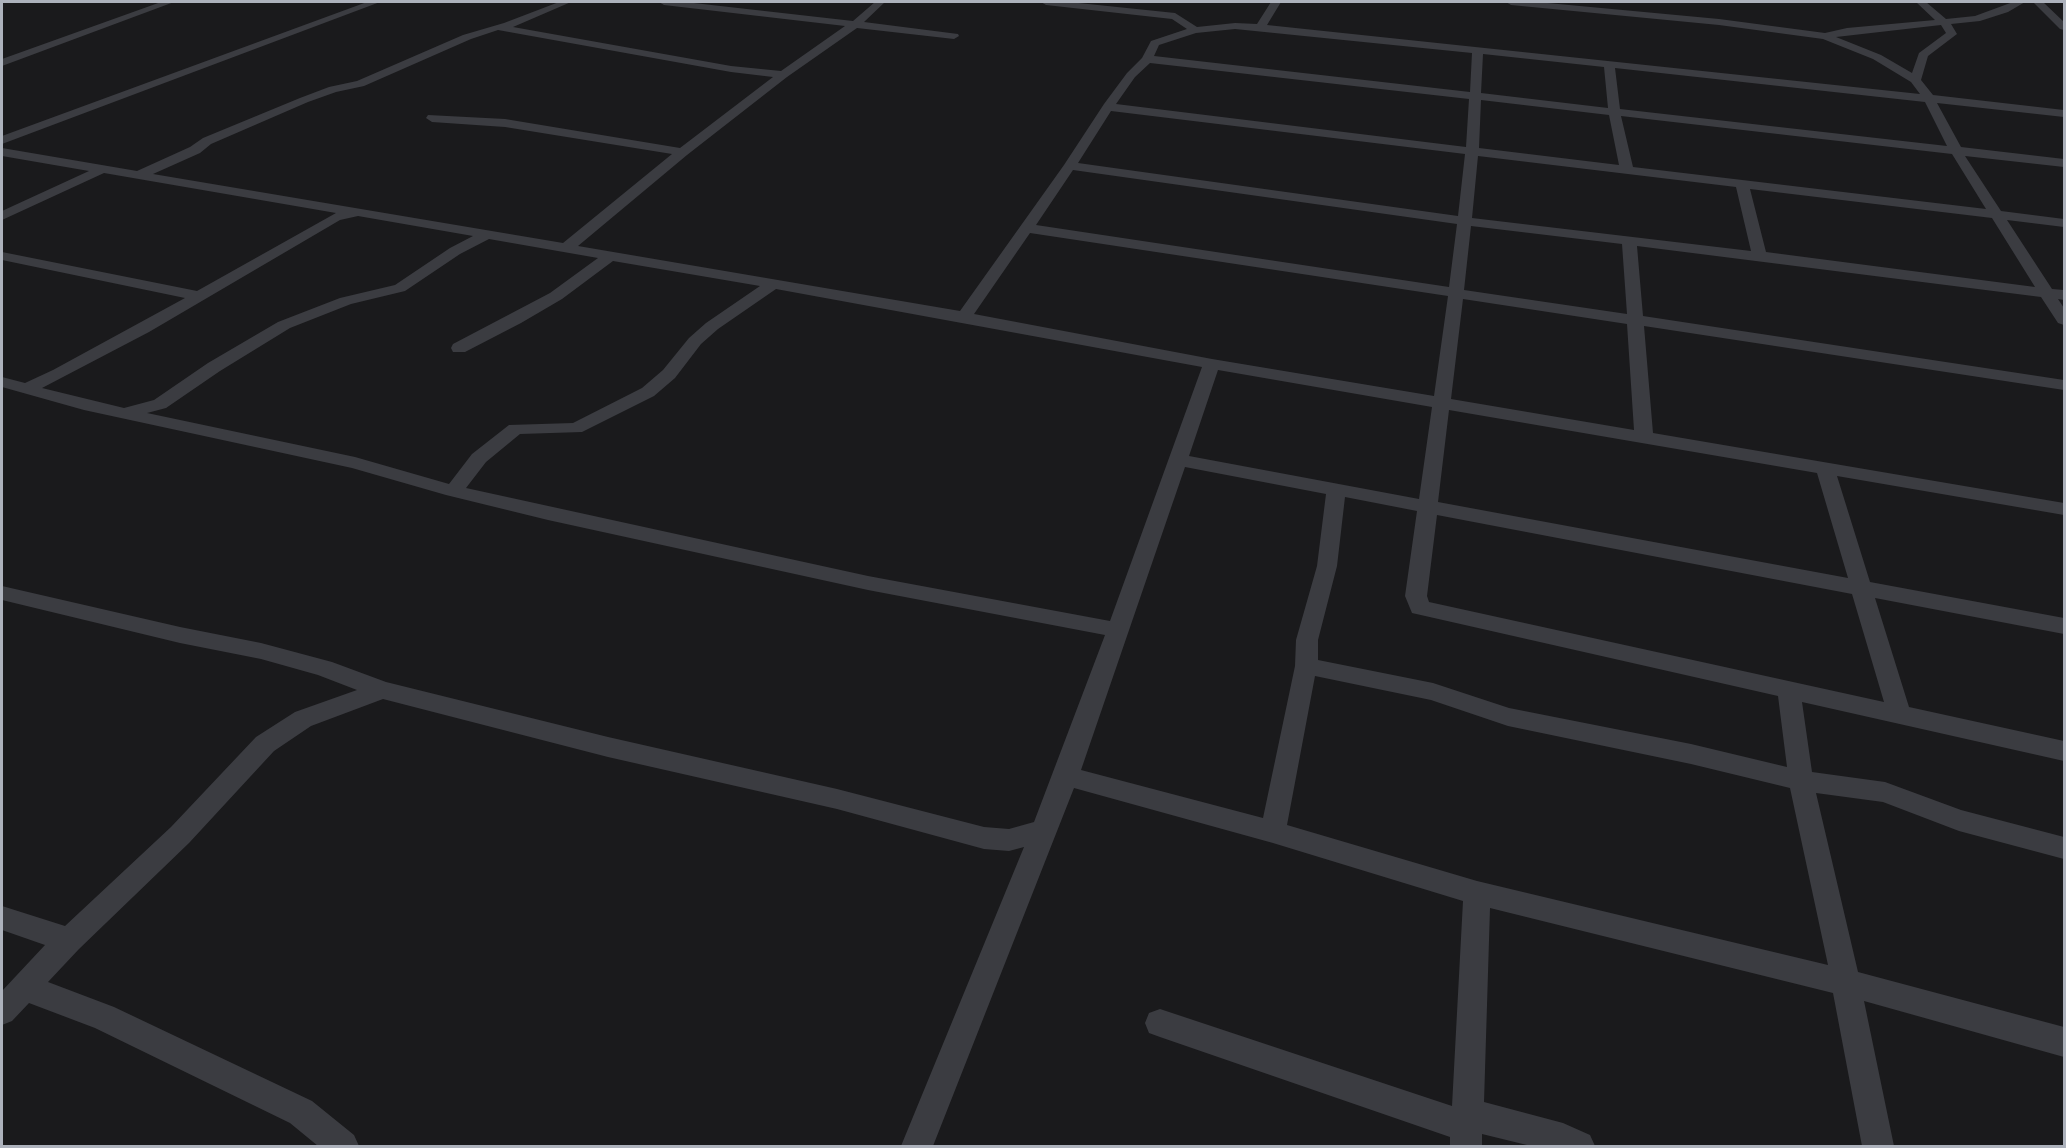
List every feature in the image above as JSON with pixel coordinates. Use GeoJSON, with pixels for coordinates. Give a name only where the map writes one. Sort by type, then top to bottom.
{"type":"FeatureCollection","features":[{"type":"Feature","properties":{"kind":"street"},"geometry":{"type":"LineString","coordinates":[[2,63],[169,2]]}},
{"type":"Feature","properties":{"kind":"street"},"geometry":{"type":"LineString","coordinates":[[2,140],[375,2]]}},
{"type":"Feature","properties":{"kind":"street"},"geometry":{"type":"LineString","coordinates":[[139,176],[195,150],[207,141],[304,100],[333,89],[360,84],[467,37],[566,2]]}},
{"type":"Feature","properties":{"kind":"street"},"geometry":{"type":"LineString","coordinates":[[664,2],[954,36]]}},
{"type":"Feature","properties":{"kind":"street"},"geometry":{"type":"LineString","coordinates":[[565,249],[681,152],[856,23],[880,2]]}},
{"type":"Feature","properties":{"kind":"street"},"geometry":{"type":"LineString","coordinates":[[1046,2],[1086,8],[1157,8],[1175,16],[1195,30]]}},
{"type":"Feature","properties":{"kind":"street"},"geometry":{"type":"LineString","coordinates":[[1260,27],[1276,2]]}},
{"type":"Feature","properties":{"kind":"street"},"geometry":{"type":"LineString","coordinates":[[1511,2],[1719,22],[1825,36],[1877,57],[1915,80],[1929,98],[1956,151],[2064,320]]}},
{"type":"Feature","properties":{"kind":"street"},"geometry":{"type":"LineString","coordinates":[[1915,80],[1923,55],[1952,34],[1944,22],[1922,2]]}},
{"type":"Feature","properties":{"kind":"street"},"geometry":{"type":"LineString","coordinates":[[1825,36],[1847,31],[1976,19],[2020,2]]}},
{"type":"Feature","properties":{"kind":"street"},"geometry":{"type":"LineString","coordinates":[[2038,2],[2064,27]]}},
{"type":"Feature","properties":{"kind":"street"},"geometry":{"type":"LineString","coordinates":[[502,26],[501,28],[548,38],[730,69],[783,75]]}},
{"type":"Feature","properties":{"kind":"street"},"geometry":{"type":"LineString","coordinates":[[964,317],[1070,166],[1108,107],[1131,75],[1147,59],[1155,43],[1195,30],[1235,26],[1260,27],[2064,113]]}},
{"type":"Feature","properties":{"kind":"street"},"geometry":{"type":"LineString","coordinates":[[1478,51],[1472,151],[1456,293],[1416,596],[1420,608],[2064,751]]}},
{"type":"Feature","properties":{"kind":"street"},"geometry":{"type":"LineString","coordinates":[[1147,59],[2064,163]]}},
{"type":"Feature","properties":{"kind":"street"},"geometry":{"type":"LineString","coordinates":[[1609,64],[1614,112],[1627,170]]}},
{"type":"Feature","properties":{"kind":"street"},"geometry":{"type":"LineString","coordinates":[[1108,107],[2064,223]]}},
{"type":"Feature","properties":{"kind":"street"},"geometry":{"type":"LineString","coordinates":[[432,118],[505,123],[681,152]]}},
{"type":"Feature","properties":{"kind":"street"},"geometry":{"type":"LineString","coordinates":[[2,152],[964,317],[1212,364],[2064,509]]}},
{"type":"Feature","properties":{"kind":"street"},"geometry":{"type":"LineString","coordinates":[[1070,166],[1464,220],[2064,295]]}},
{"type":"Feature","properties":{"kind":"street"},"geometry":{"type":"LineString","coordinates":[[2,216],[103,169]]}},
{"type":"Feature","properties":{"kind":"street"},"geometry":{"type":"LineString","coordinates":[[1742,184],[1760,256]]}},
{"type":"Feature","properties":{"kind":"street"},"geometry":{"type":"LineString","coordinates":[[28,388],[59,374],[142,329],[335,217],[358,212]]}},
{"type":"Feature","properties":{"kind":"street"},"geometry":{"type":"LineString","coordinates":[[1027,228],[2064,385]]}},
{"type":"Feature","properties":{"kind":"street"},"geometry":{"type":"LineString","coordinates":[[123,413],[160,404],[214,367],[284,325],[346,301],[400,288],[455,251],[486,236]]}},
{"type":"Feature","properties":{"kind":"street"},"geometry":{"type":"LineString","coordinates":[[1629,240],[1637,321],[1644,437]]}},
{"type":"Feature","properties":{"kind":"street"},"geometry":{"type":"LineString","coordinates":[[2,256],[198,296]]}},
{"type":"Feature","properties":{"kind":"street"},"geometry":{"type":"LineString","coordinates":[[459,348],[556,296],[610,256]]}},
{"type":"Feature","properties":{"kind":"street"},"geometry":{"type":"LineString","coordinates":[[453,491],[479,458],[515,429],[576,428],[648,392],[669,374],[695,341],[711,326],[773,284]]}},
{"type":"Feature","properties":{"kind":"street"},"geometry":{"type":"LineString","coordinates":[[917,1146],[1066,776],[1212,364]]}},
{"type":"Feature","properties":{"kind":"street"},"geometry":{"type":"LineString","coordinates":[[2,382],[84,405],[355,463],[453,491],[548,514],[868,584],[1118,630]]}},
{"type":"Feature","properties":{"kind":"street"},"geometry":{"type":"LineString","coordinates":[[1179,460],[2064,626]]}},
{"type":"Feature","properties":{"kind":"street"},"geometry":{"type":"LineString","coordinates":[[1825,467],[1899,713]]}},
{"type":"Feature","properties":{"kind":"street"},"geometry":{"type":"LineString","coordinates":[[1273,832],[1306,666],[1307,640],[1327,566],[1335,489]]}},
{"type":"Feature","properties":{"kind":"street"},"geometry":{"type":"LineString","coordinates":[[2,593],[180,635],[261,651],[324,668],[382,690],[608,747],[837,800],[984,838],[1009,840],[1044,831]]}},
{"type":"Feature","properties":{"kind":"street"},"geometry":{"type":"LineString","coordinates":[[1306,666],[1433,692],[1508,717],[1691,754],[1801,781],[1885,792],[1959,820],[2064,848]]}},
{"type":"Feature","properties":{"kind":"street"},"geometry":{"type":"LineString","coordinates":[[1789,689],[1801,781],[1838,942],[1844,982],[1878,1146]]}},
{"type":"Feature","properties":{"kind":"street"},"geometry":{"type":"LineString","coordinates":[[2,1011],[69,940],[180,835],[265,744],[303,719],[382,690]]}},
{"type":"Feature","properties":{"kind":"street"},"geometry":{"type":"LineString","coordinates":[[1066,776],[1273,832],[1477,893],[1844,982],[2064,1042]]}},
{"type":"Feature","properties":{"kind":"street"},"geometry":{"type":"LineString","coordinates":[[1467,1129],[1477,893]]}},
{"type":"Feature","properties":{"kind":"street"},"geometry":{"type":"LineString","coordinates":[[2,918],[69,940]]}},
{"type":"Feature","properties":{"kind":"street"},"geometry":{"type":"LineString","coordinates":[[26,988],[105,1017],[301,1112],[344,1146]]}},
{"type":"Feature","properties":{"kind":"street"},"geometry":{"type":"LineString","coordinates":[[1160,1023],[1467,1129],[1563,1139],[1579,1146]]}}]}
